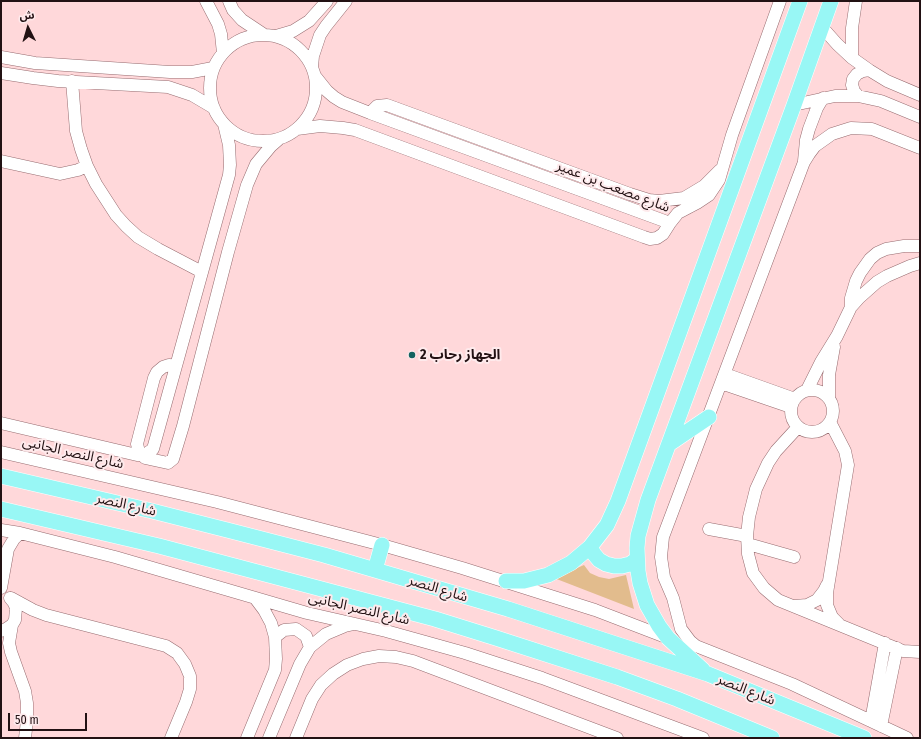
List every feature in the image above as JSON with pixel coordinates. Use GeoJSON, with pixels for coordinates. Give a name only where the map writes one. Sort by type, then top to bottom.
{"type":"FeatureCollection","features":[{"type":"Feature","properties":{"kind":"main road"},"geometry":{"type":"LineString","coordinates":[[506,581],[524,581],[548,574],[571,563],[590,546],[606,525],[618,501],[800,1]]}},
{"type":"Feature","properties":{"kind":"main road"},"geometry":{"type":"LineString","coordinates":[[708,674],[668,638],[647,605],[640,583],[637,559],[640,524],[794,105],[830,1]]}},
{"type":"Feature","properties":{"kind":"main road"},"geometry":{"type":"LineString","coordinates":[[669,444],[709,417]]}},
{"type":"Feature","properties":{"kind":"main road","name":"شارع النصر"},"geometry":{"type":"LineString","coordinates":[[1,476],[181,518],[376,570],[508,609],[708,674],[864,738]]}},
{"type":"Feature","properties":{"kind":"main road"},"geometry":{"type":"LineString","coordinates":[[1,509],[159,546],[373,602],[450,624],[556,657],[617,678],[676,699],[772,738]]}},
{"type":"Feature","properties":{"kind":"main road"},"geometry":{"type":"LineString","coordinates":[[376,570],[382,545]]}},
{"type":"Feature","properties":{"kind":"main road"},"geometry":{"type":"LineString","coordinates":[[590,546],[599,560],[606,564],[622,566],[630,564],[637,559]]}},
{"type":"Feature","properties":{"kind":"street"},"geometry":{"type":"LineString","coordinates":[[206,1],[218,24],[221,34],[223,53]]}},
{"type":"Feature","properties":{"kind":"street"},"geometry":{"type":"LineString","coordinates":[[229,1],[233,10],[242,20],[263,34]]}},
{"type":"Feature","properties":{"kind":"street"},"geometry":{"type":"LineString","coordinates":[[276,36],[289,33],[309,21],[327,1]]}},
{"type":"Feature","properties":{"kind":"street"},"geometry":{"type":"LineString","coordinates":[[1,423],[150,459],[170,462],[173,459],[233,234],[251,174],[263,155],[280,139],[297,129],[304,122],[314,105],[316,96],[313,56],[320,35],[346,1]]}},
{"type":"Feature","properties":{"kind":"street"},"geometry":{"type":"LineString","coordinates":[[670,223],[678,213],[697,203],[708,195],[719,180],[732,135],[780,1]]}},
{"type":"Feature","properties":{"kind":"street"},"geometry":{"type":"LineString","coordinates":[[852,58],[852,28],[856,1]]}},
{"type":"Feature","properties":{"kind":"street"},"geometry":{"type":"LineString","coordinates":[[821,26],[852,58],[869,70],[887,81],[920,95]]}},
{"type":"Feature","properties":{"kind":"street"},"geometry":{"type":"LineString","coordinates":[[142,456],[153,449],[229,175],[229,145],[224,124],[214,108],[210,92],[213,68],[229,47],[241,39],[263,34],[285,39],[302,51],[314,71]]}},
{"type":"Feature","properties":{"kind":"street"},"geometry":{"type":"LineString","coordinates":[[1,57],[35,63],[170,72],[192,72],[213,68]]}},
{"type":"Feature","properties":{"kind":"street"},"geometry":{"type":"LineString","coordinates":[[858,96],[852,85],[853,79],[857,74],[869,70]]}},
{"type":"Feature","properties":{"kind":"street","name":"شارع مصعب بن عمير"},"geometry":{"type":"LineString","coordinates":[[297,129],[320,126],[354,130],[650,239],[657,238],[663,234],[670,223],[370,114],[342,102],[327,91],[314,71]]}},
{"type":"Feature","properties":{"kind":"street"},"geometry":{"type":"LineString","coordinates":[[1,73],[33,78],[168,87],[192,95],[214,108]]}},
{"type":"Feature","properties":{"kind":"street"},"geometry":{"type":"LineString","coordinates":[[72,81],[76,131],[87,166],[96,184],[116,215],[138,237],[202,272]]}},
{"type":"Feature","properties":{"kind":"street"},"geometry":{"type":"LineString","coordinates":[[906,89],[920,88]]}},
{"type":"Feature","properties":{"kind":"street"},"geometry":{"type":"LineString","coordinates":[[794,105],[834,96],[858,96],[881,101],[920,117]]}},
{"type":"Feature","properties":{"kind":"street"},"geometry":{"type":"LineString","coordinates":[[804,162],[806,140],[809,129],[817,108],[823,98]]}},
{"type":"Feature","properties":{"kind":"street"},"geometry":{"type":"LineString","coordinates":[[370,114],[377,106],[387,105],[649,200],[660,201],[684,198],[704,186],[722,168]]}},
{"type":"Feature","properties":{"kind":"street"},"geometry":{"type":"LineString","coordinates":[[224,124],[236,133],[250,139],[260,141],[280,139]]}},
{"type":"Feature","properties":{"kind":"street"},"geometry":{"type":"LineString","coordinates":[[907,738],[792,684],[702,649],[690,641],[681,629],[673,598],[664,577],[661,547],[663,537],[804,162],[809,154],[823,139],[836,132],[851,128],[872,129],[920,148]]}},
{"type":"Feature","properties":{"kind":"street"},"geometry":{"type":"LineString","coordinates":[[1,161],[60,174],[78,170],[87,166]]}},
{"type":"Feature","properties":{"kind":"street"},"geometry":{"type":"LineString","coordinates":[[214,229],[233,234]]}},
{"type":"Feature","properties":{"kind":"street"},"geometry":{"type":"LineString","coordinates":[[851,307],[851,298],[856,280],[870,259],[877,253],[886,249],[904,246],[920,246]]}},
{"type":"Feature","properties":{"kind":"street"},"geometry":{"type":"LineString","coordinates":[[807,390],[821,362],[837,336],[851,307],[859,298],[877,282],[898,270],[920,263]]}},
{"type":"Feature","properties":{"kind":"street"},"geometry":{"type":"LineString","coordinates":[[188,323],[208,329]]}},
{"type":"Feature","properties":{"kind":"street"},"geometry":{"type":"LineString","coordinates":[[829,398],[820,391],[807,390],[802,392],[793,403],[792,418],[798,427],[803,430],[815,432],[826,427],[830,422],[834,410],[829,398],[830,364],[837,336]]}},
{"type":"Feature","properties":{"kind":"street"},"geometry":{"type":"LineString","coordinates":[[142,456],[138,448],[138,444],[154,378],[157,372],[163,367],[169,365],[176,366]]}},
{"type":"Feature","properties":{"kind":"street"},"geometry":{"type":"LineString","coordinates":[[723,379],[793,403]]}},
{"type":"Feature","properties":{"kind":"street"},"geometry":{"type":"LineString","coordinates":[[161,421],[183,426]]}},
{"type":"Feature","properties":{"kind":"street"},"geometry":{"type":"LineString","coordinates":[[830,422],[844,451],[848,465],[829,578],[827,605],[832,617],[840,625]]}},
{"type":"Feature","properties":{"kind":"street"},"geometry":{"type":"LineString","coordinates":[[798,427],[776,451],[762,476],[752,503],[747,540],[750,564],[758,581],[774,597],[897,648],[911,652],[920,652]]}},
{"type":"Feature","properties":{"kind":"street","name":"شارع النصر الجانبى"},"geometry":{"type":"LineString","coordinates":[[1,452],[210,501],[382,545],[506,581],[595,610],[668,638]]}},
{"type":"Feature","properties":{"kind":"street"},"geometry":{"type":"LineString","coordinates":[[709,529],[747,540],[794,557]]}},
{"type":"Feature","properties":{"kind":"street","name":"شارع النصر الجانبى"},"geometry":{"type":"LineString","coordinates":[[1,530],[20,533],[115,557],[307,613],[432,643],[504,665],[703,738]]}},
{"type":"Feature","properties":{"kind":"street"},"geometry":{"type":"LineString","coordinates":[[1,588],[8,549],[20,533]]}},
{"type":"Feature","properties":{"kind":"street"},"geometry":{"type":"LineString","coordinates":[[1,540],[1,557]]}},
{"type":"Feature","properties":{"kind":"street"},"geometry":{"type":"LineString","coordinates":[[795,606],[807,605],[818,600],[824,591],[829,578]]}},
{"type":"Feature","properties":{"kind":"street"},"geometry":{"type":"LineString","coordinates":[[6,596],[33,610],[166,646],[177,653],[185,664],[190,676],[190,689],[171,738]]}},
{"type":"Feature","properties":{"kind":"street"},"geometry":{"type":"LineString","coordinates":[[6,596],[16,608],[9,626],[9,643],[20,675],[27,703],[25,738]]}},
{"type":"Feature","properties":{"kind":"street"},"geometry":{"type":"LineString","coordinates":[[247,738],[274,670],[276,648],[271,623],[255,598]]}},
{"type":"Feature","properties":{"kind":"street"},"geometry":{"type":"LineString","coordinates":[[9,626],[35,615],[46,614]]}},
{"type":"Feature","properties":{"kind":"street"},"geometry":{"type":"LineString","coordinates":[[269,738],[300,664],[310,647],[326,634],[345,626],[357,624]]}},
{"type":"Feature","properties":{"kind":"street"},"geometry":{"type":"LineString","coordinates":[[275,637],[284,630],[296,629],[306,636],[310,647]]}},
{"type":"Feature","properties":{"kind":"street"},"geometry":{"type":"LineString","coordinates":[[1,638],[11,652]]}},
{"type":"Feature","properties":{"kind":"street"},"geometry":{"type":"LineString","coordinates":[[881,699],[885,643]]}},
{"type":"Feature","properties":{"kind":"street"},"geometry":{"type":"LineString","coordinates":[[876,724],[881,699],[897,648]]}},
{"type":"Feature","properties":{"kind":"street"},"geometry":{"type":"LineString","coordinates":[[296,738],[312,699],[321,685],[333,674],[347,665],[363,659],[380,656],[396,657],[413,661],[617,738]]}},
{"type":"Feature","properties":{"kind":"shaded area"},"geometry":{"type":"Polygon","coordinates":[[[584,565],[590,573],[599,577],[609,579],[626,575],[634,609],[554,578],[584,565]]]}},
{"type":"Feature","properties":{"kind":"place","name":"الجهاز رحاب 2"},"geometry":{"type":"Point","coordinates":[412,355]}}]}
